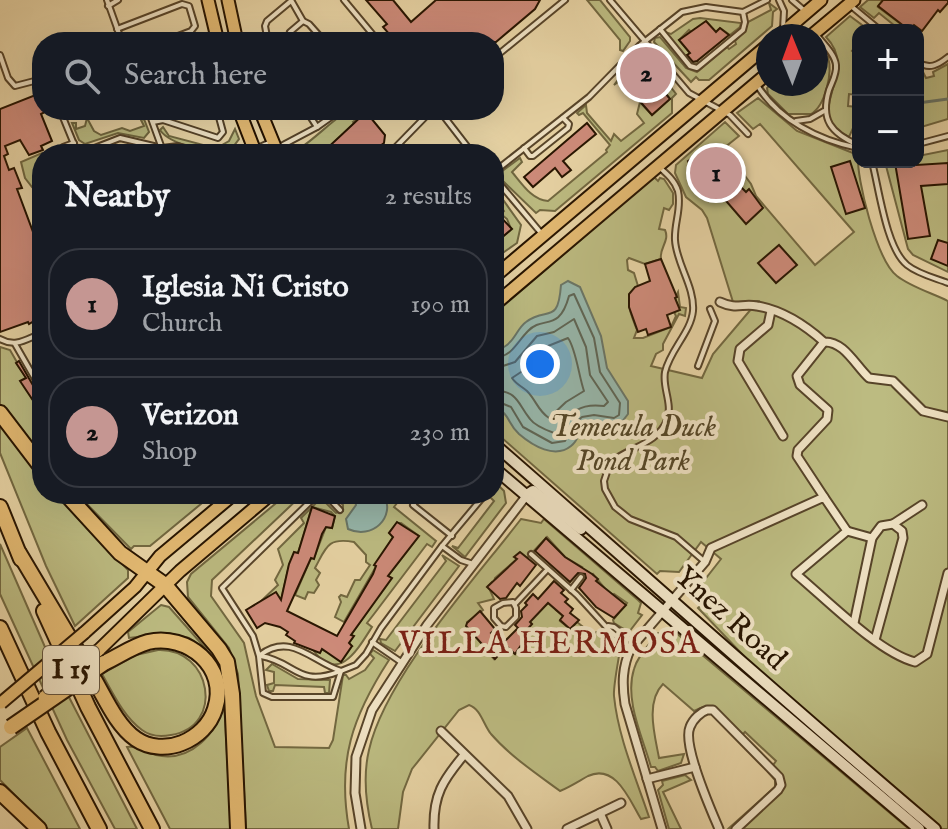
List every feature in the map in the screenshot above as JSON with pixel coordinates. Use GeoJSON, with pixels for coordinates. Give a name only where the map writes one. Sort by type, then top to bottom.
{"type":"FeatureCollection","features":[{"type":"Feature","properties":{"kind":"highway"},"geometry":{"type":"LineString","coordinates":[[0,413],[32,455]]}},
{"type":"Feature","properties":{"kind":"highway"},"geometry":{"type":"LineString","coordinates":[[75,504],[120,553],[165,585],[227,662],[232,694],[238,829]]}},
{"type":"Feature","properties":{"kind":"highway","name":"I 15"},"geometry":{"type":"LineString","coordinates":[[0,507],[88,707],[152,829]]}},
{"type":"Feature","properties":{"kind":"highway"},"geometry":{"type":"LineString","coordinates":[[5,731],[101,657],[161,641],[188,645],[208,663],[214,674],[216,707],[203,729],[182,743],[157,746],[134,738],[110,706],[19,553]]}},
{"type":"Feature","properties":{"kind":"highway","name":"I 15"},"geometry":{"type":"LineString","coordinates":[[0,628],[48,732],[99,829]]}},
{"type":"Feature","properties":{"kind":"highway"},"geometry":{"type":"LineString","coordinates":[[0,792],[39,829]]}},
{"type":"Feature","properties":{"kind":"main road"},"geometry":{"type":"LineString","coordinates":[[208,0],[216,32]]}},
{"type":"Feature","properties":{"kind":"main road"},"geometry":{"type":"LineString","coordinates":[[228,0],[235,32]]}},
{"type":"Feature","properties":{"kind":"main road"},"geometry":{"type":"LineString","coordinates":[[793,24],[821,0]]}},
{"type":"Feature","properties":{"kind":"main road"},"geometry":{"type":"LineString","coordinates":[[825,24],[851,2]]}},
{"type":"Feature","properties":{"kind":"main road"},"geometry":{"type":"LineString","coordinates":[[504,268],[756,55]]}},
{"type":"Feature","properties":{"kind":"main road"},"geometry":{"type":"LineString","coordinates":[[504,296],[756,83]]}},
{"type":"Feature","properties":{"kind":"main road"},"geometry":{"type":"LineString","coordinates":[[242,120],[250,144]]}},
{"type":"Feature","properties":{"kind":"main road"},"geometry":{"type":"LineString","coordinates":[[265,120],[276,144]]}},
{"type":"Feature","properties":{"kind":"main road","name":"Ynez Road"},"geometry":{"type":"LineString","coordinates":[[504,453],[673,599],[765,684],[935,829]]}},
{"type":"Feature","properties":{"kind":"main road","name":"Ynez Road"},"geometry":{"type":"LineString","coordinates":[[504,476],[919,829]]}},
{"type":"Feature","properties":{"kind":"main road"},"geometry":{"type":"LineString","coordinates":[[527,495],[533,491],[583,530],[598,534]]}},
{"type":"Feature","properties":{"kind":"main road"},"geometry":{"type":"LineString","coordinates":[[0,704],[84,633],[135,587],[160,556],[222,504]]}},
{"type":"Feature","properties":{"kind":"main road"},"geometry":{"type":"LineString","coordinates":[[101,657],[165,585],[259,504]]}},
{"type":"Feature","properties":{"kind":"street"},"geometry":{"type":"LineString","coordinates":[[720,302],[733,308],[756,305],[805,325],[824,342]]}},
{"type":"Feature","properties":{"kind":"street"},"geometry":{"type":"LineString","coordinates":[[771,311],[768,325],[740,349],[738,361],[783,436]]}},
{"type":"Feature","properties":{"kind":"street"},"geometry":{"type":"LineString","coordinates":[[872,538],[847,531],[797,456],[798,450],[827,419],[828,410],[800,385],[797,376],[824,342],[835,341],[869,378],[893,381],[923,411],[948,417]]}},
{"type":"Feature","properties":{"kind":"street"},"geometry":{"type":"LineString","coordinates":[[361,829],[355,793],[356,757],[372,710],[401,662],[527,495]]}},
{"type":"Feature","properties":{"kind":"street"},"geometry":{"type":"LineString","coordinates":[[662,829],[631,727],[622,685],[625,665],[633,646],[705,562],[711,548],[824,497]]}},
{"type":"Feature","properties":{"kind":"street"},"geometry":{"type":"LineString","coordinates":[[854,623],[872,538],[881,526],[893,524],[922,505]]}},
{"type":"Feature","properties":{"kind":"street"},"geometry":{"type":"LineString","coordinates":[[875,640],[903,538],[902,531],[893,524]]}},
{"type":"Feature","properties":{"kind":"street"},"geometry":{"type":"LineString","coordinates":[[847,531],[796,574],[902,659],[915,662],[927,654],[948,573]]}},
{"type":"Feature","properties":{"kind":"street"},"geometry":{"type":"LineString","coordinates":[[719,829],[695,767],[689,727],[702,711],[707,710],[713,710],[776,772],[781,785],[736,829]]}},
{"type":"Feature","properties":{"kind":"street"},"geometry":{"type":"LineString","coordinates":[[441,731],[508,796],[527,829]]}},
{"type":"Feature","properties":{"kind":"street"},"geometry":{"type":"LineString","coordinates":[[434,829],[436,797],[443,780],[464,755]]}},
{"type":"Feature","properties":{"kind":"street"},"geometry":{"type":"LineString","coordinates":[[647,779],[695,767]]}},
{"type":"Feature","properties":{"kind":"street"},"geometry":{"type":"LineString","coordinates":[[567,829],[621,803]]}},
{"type":"Feature","properties":{"kind":"street"},"geometry":{"type":"LineString","coordinates":[[600,813],[607,829]]}},
{"type":"Feature","properties":{"kind":"lane"},"geometry":{"type":"LineString","coordinates":[[118,0],[108,3],[118,32]]}},
{"type":"Feature","properties":{"kind":"lane"},"geometry":{"type":"LineString","coordinates":[[344,0],[371,32]]}},
{"type":"Feature","properties":{"kind":"lane"},"geometry":{"type":"LineString","coordinates":[[504,50],[565,0]]}},
{"type":"Feature","properties":{"kind":"lane"},"geometry":{"type":"LineString","coordinates":[[610,0],[689,93],[722,110],[748,134]]}},
{"type":"Feature","properties":{"kind":"lane"},"geometry":{"type":"LineString","coordinates":[[504,165],[607,81],[645,41],[690,9],[706,7],[743,12],[767,0]]}},
{"type":"Feature","properties":{"kind":"lane"},"geometry":{"type":"LineString","coordinates":[[779,0],[784,17],[782,24]]}},
{"type":"Feature","properties":{"kind":"lane"},"geometry":{"type":"LineString","coordinates":[[792,0],[808,11]]}},
{"type":"Feature","properties":{"kind":"lane"},"geometry":{"type":"LineString","coordinates":[[266,32],[267,21],[291,1],[303,21],[316,32]]}},
{"type":"Feature","properties":{"kind":"lane"},"geometry":{"type":"LineString","coordinates":[[851,2],[874,24]]}},
{"type":"Feature","properties":{"kind":"lane"},"geometry":{"type":"LineString","coordinates":[[117,29],[189,3],[195,26],[188,32]]}},
{"type":"Feature","properties":{"kind":"lane"},"geometry":{"type":"LineString","coordinates":[[660,29],[690,66],[697,68],[743,30],[743,12]]}},
{"type":"Feature","properties":{"kind":"lane"},"geometry":{"type":"LineString","coordinates":[[290,32],[303,21]]}},
{"type":"Feature","properties":{"kind":"lane"},"geometry":{"type":"LineString","coordinates":[[828,51],[836,66],[824,111],[835,132],[852,143]]}},
{"type":"Feature","properties":{"kind":"lane"},"geometry":{"type":"LineString","coordinates":[[0,55],[5,72],[15,86],[32,82]]}},
{"type":"Feature","properties":{"kind":"lane"},"geometry":{"type":"LineString","coordinates":[[924,65],[929,67],[940,64],[948,57]]}},
{"type":"Feature","properties":{"kind":"lane"},"geometry":{"type":"LineString","coordinates":[[766,96],[776,110],[793,122],[832,142],[852,146]]}},
{"type":"Feature","properties":{"kind":"lane"},"geometry":{"type":"LineString","coordinates":[[793,122],[818,116],[824,111]]}},
{"type":"Feature","properties":{"kind":"lane"},"geometry":{"type":"LineString","coordinates":[[524,148],[533,156],[568,128],[569,124],[563,118]]}},
{"type":"Feature","properties":{"kind":"lane"},"geometry":{"type":"LineString","coordinates":[[64,120],[74,143]]}},
{"type":"Feature","properties":{"kind":"lane"},"geometry":{"type":"LineString","coordinates":[[162,144],[153,122],[163,120],[218,138],[223,132],[220,120]]}},
{"type":"Feature","properties":{"kind":"lane"},"geometry":{"type":"LineString","coordinates":[[312,120],[317,127]]}},
{"type":"Feature","properties":{"kind":"lane"},"geometry":{"type":"LineString","coordinates":[[287,144],[327,120]]}},
{"type":"Feature","properties":{"kind":"lane"},"geometry":{"type":"LineString","coordinates":[[399,144],[422,120]]}},
{"type":"Feature","properties":{"kind":"lane"},"geometry":{"type":"LineString","coordinates":[[447,120],[465,144]]}},
{"type":"Feature","properties":{"kind":"lane"},"geometry":{"type":"LineString","coordinates":[[924,142],[948,136]]}},
{"type":"Feature","properties":{"kind":"lane"},"geometry":{"type":"LineString","coordinates":[[105,144],[120,138],[139,144]]}},
{"type":"Feature","properties":{"kind":"lane"},"geometry":{"type":"LineString","coordinates":[[657,165],[678,191],[675,241],[693,308],[666,369],[667,419],[650,440],[610,463],[604,481],[609,499],[625,516],[676,537],[705,562]]}},
{"type":"Feature","properties":{"kind":"lane"},"geometry":{"type":"LineString","coordinates":[[874,168],[898,256],[917,271],[948,283]]}},
{"type":"Feature","properties":{"kind":"lane"},"geometry":{"type":"LineString","coordinates":[[504,186],[543,235]]}},
{"type":"Feature","properties":{"kind":"lane"},"geometry":{"type":"LineString","coordinates":[[698,366],[715,321],[710,309]]}},
{"type":"Feature","properties":{"kind":"lane"},"geometry":{"type":"LineString","coordinates":[[0,339],[15,344],[32,337]]}},
{"type":"Feature","properties":{"kind":"lane"},"geometry":{"type":"LineString","coordinates":[[15,344],[32,374]]}},
{"type":"Feature","properties":{"kind":"lane"},"geometry":{"type":"LineString","coordinates":[[308,504],[222,588],[253,636],[259,656],[263,693],[272,697],[333,697],[341,671]]}},
{"type":"Feature","properties":{"kind":"lane"},"geometry":{"type":"LineString","coordinates":[[334,504],[340,510]]}},
{"type":"Feature","properties":{"kind":"lane"},"geometry":{"type":"LineString","coordinates":[[414,504],[452,536]]}},
{"type":"Feature","properties":{"kind":"lane"},"geometry":{"type":"LineString","coordinates":[[259,656],[274,659],[306,676],[320,678],[356,665],[442,546],[477,504]]}},
{"type":"Feature","properties":{"kind":"lane"},"geometry":{"type":"LineString","coordinates":[[442,546],[461,560],[473,564]]}},
{"type":"Feature","properties":{"kind":"lane"},"geometry":{"type":"LineString","coordinates":[[531,554],[633,646]]}},
{"type":"Feature","properties":{"kind":"lane"},"geometry":{"type":"LineString","coordinates":[[515,604],[503,603],[494,608],[494,618],[501,626],[506,627],[516,617],[515,604],[547,570]]}},
{"type":"Feature","properties":{"kind":"lane"},"geometry":{"type":"LineString","coordinates":[[571,590],[581,577]]}},
{"type":"Feature","properties":{"kind":"lane"},"geometry":{"type":"LineString","coordinates":[[372,642],[401,662]]}},
{"type":"Feature","properties":{"kind":"lane"},"geometry":{"type":"LineString","coordinates":[[259,656],[271,647],[293,647],[341,671]]}},
{"type":"Feature","properties":{"kind":"green space"},"geometry":{"type":"Polygon","coordinates":[[[587,0],[600,0],[630,37],[623,51],[620,50],[620,40],[587,0]]]}},
{"type":"Feature","properties":{"kind":"green space"},"geometry":{"type":"Polygon","coordinates":[[[868,0],[883,0],[878,7],[901,24],[893,24],[879,13],[874,18],[860,7],[868,0]]]}},
{"type":"Feature","properties":{"kind":"green space"},"geometry":{"type":"Polygon","coordinates":[[[769,3],[777,9],[773,12],[772,24],[756,24],[756,40],[709,80],[696,77],[691,82],[654,42],[655,38],[660,37],[686,68],[697,72],[727,47],[729,49],[736,44],[748,22],[771,10],[769,3]]]}},
{"type":"Feature","properties":{"kind":"green space"},"geometry":{"type":"Polygon","coordinates":[[[850,16],[861,24],[852,24],[852,94],[849,94],[848,106],[852,106],[852,130],[849,137],[835,127],[829,116],[838,65],[828,35],[850,16]]]}},
{"type":"Feature","properties":{"kind":"green space"},"geometry":{"type":"Polygon","coordinates":[[[693,19],[741,23],[730,35],[720,28],[716,32],[692,33],[689,30],[679,40],[690,53],[687,56],[692,62],[696,60],[699,63],[692,64],[665,32],[671,34],[693,19]]]}},
{"type":"Feature","properties":{"kind":"green space"},"geometry":{"type":"Polygon","coordinates":[[[639,53],[646,55],[676,94],[672,98],[672,113],[555,211],[540,210],[536,213],[504,182],[504,170],[520,158],[522,162],[512,172],[532,195],[548,201],[607,152],[610,145],[583,113],[577,113],[586,105],[587,113],[611,141],[614,134],[621,141],[644,123],[637,114],[640,102],[652,115],[670,99],[641,64],[614,85],[639,53]]]}},
{"type":"Feature","properties":{"kind":"green space"},"geometry":{"type":"Polygon","coordinates":[[[948,64],[948,119],[924,126],[924,74],[926,78],[934,76],[933,72],[948,64]]]}},
{"type":"Feature","properties":{"kind":"green space"},"geometry":{"type":"Polygon","coordinates":[[[770,96],[824,96],[811,114],[788,114],[770,96]]]}},
{"type":"Feature","properties":{"kind":"green space","name":"Temecula Duck Pond Park"},"geometry":{"type":"Polygon","coordinates":[[[758,98],[797,131],[852,153],[852,168],[858,168],[875,237],[890,267],[897,276],[948,301],[948,829],[942,829],[923,816],[767,680],[698,608],[701,605],[696,591],[721,559],[701,542],[679,572],[660,571],[657,574],[504,440],[504,305],[654,177],[658,181],[664,179],[673,193],[673,204],[669,210],[664,208],[659,229],[665,230],[666,234],[661,259],[645,264],[627,260],[628,270],[634,273],[638,286],[629,301],[637,330],[634,338],[643,338],[671,327],[676,316],[674,312],[679,310],[675,298],[678,292],[680,307],[686,308],[685,316],[679,314],[663,344],[663,350],[656,354],[651,366],[702,378],[713,354],[758,301],[733,302],[707,218],[686,197],[675,173],[676,165],[725,122],[739,136],[724,148],[751,184],[756,196],[815,265],[854,232],[760,124],[753,129],[737,113],[758,98]]]}},
{"type":"Feature","properties":{"kind":"green space"},"geometry":{"type":"Polygon","coordinates":[[[88,120],[94,131],[101,135],[122,128],[130,131],[144,126],[141,120],[144,120],[149,132],[144,138],[118,133],[85,144],[79,140],[72,123],[76,123],[76,129],[85,126],[88,120]]]}},
{"type":"Feature","properties":{"kind":"green space"},"geometry":{"type":"Polygon","coordinates":[[[335,120],[356,120],[353,122],[356,126],[334,144],[306,144],[335,120]]]}},
{"type":"Feature","properties":{"kind":"green space"},"geometry":{"type":"Polygon","coordinates":[[[163,127],[169,136],[199,144],[182,144],[173,140],[160,130],[163,127]]]}},
{"type":"Feature","properties":{"kind":"green space"},"geometry":{"type":"Polygon","coordinates":[[[235,129],[239,139],[235,144],[224,144],[235,129]]]}},
{"type":"Feature","properties":{"kind":"green space"},"geometry":{"type":"Polygon","coordinates":[[[948,150],[948,272],[913,255],[908,249],[887,168],[924,168],[924,155],[948,150]]]}},
{"type":"Feature","properties":{"kind":"green space"},"geometry":{"type":"Polygon","coordinates":[[[32,157],[32,187],[25,178],[21,162],[32,157]]]}},
{"type":"Feature","properties":{"kind":"green space"},"geometry":{"type":"Polygon","coordinates":[[[504,201],[521,225],[517,243],[504,252],[504,235],[511,229],[504,216],[504,201]]]}},
{"type":"Feature","properties":{"kind":"green space"},"geometry":{"type":"Polygon","coordinates":[[[0,347],[10,350],[26,378],[21,381],[32,398],[32,444],[0,404],[0,347]]]}},
{"type":"Feature","properties":{"kind":"green space"},"geometry":{"type":"Polygon","coordinates":[[[0,425],[32,465],[32,504],[65,504],[128,570],[128,578],[75,626],[46,566],[0,453],[0,425]]]}},
{"type":"Feature","properties":{"kind":"green space"},"geometry":{"type":"Polygon","coordinates":[[[504,491],[506,503],[465,557],[452,546],[458,548],[492,504],[504,504],[504,491]]]}},
{"type":"Feature","properties":{"kind":"green space"},"geometry":{"type":"Polygon","coordinates":[[[87,504],[201,504],[150,546],[134,546],[131,549],[87,504]]]}},
{"type":"Feature","properties":{"kind":"green space"},"geometry":{"type":"Polygon","coordinates":[[[275,504],[292,504],[212,580],[211,596],[244,643],[256,696],[275,747],[329,748],[333,740],[343,675],[349,679],[365,670],[374,658],[370,654],[373,650],[389,660],[365,701],[351,740],[345,782],[349,829],[246,829],[238,674],[229,648],[188,597],[187,582],[191,574],[275,504]]]}},
{"type":"Feature","properties":{"kind":"green space"},"geometry":{"type":"Polygon","coordinates":[[[327,504],[336,513],[343,511],[342,504],[396,504],[394,507],[436,541],[432,547],[427,544],[367,623],[372,627],[360,645],[347,660],[339,664],[322,660],[313,650],[321,649],[329,653],[352,646],[349,643],[353,637],[351,635],[391,578],[388,576],[419,536],[397,523],[389,533],[393,537],[344,622],[335,617],[341,602],[339,597],[347,597],[355,580],[360,580],[370,565],[366,562],[366,555],[354,542],[338,541],[328,546],[315,568],[320,573],[316,580],[319,585],[314,593],[308,592],[305,599],[295,595],[326,527],[332,528],[335,516],[312,507],[327,504]]]}},
{"type":"Feature","properties":{"kind":"green space"},"geometry":{"type":"Polygon","coordinates":[[[312,507],[298,553],[289,565],[281,600],[261,601],[278,585],[275,580],[283,565],[278,549],[304,523],[301,518],[312,507]]]}},
{"type":"Feature","properties":{"kind":"green space"},"geometry":{"type":"Polygon","coordinates":[[[521,519],[541,523],[544,519],[638,600],[641,603],[638,613],[642,615],[629,632],[614,623],[613,620],[627,603],[614,594],[611,596],[593,574],[586,581],[577,573],[582,567],[565,557],[547,537],[526,559],[519,553],[515,557],[517,559],[488,586],[494,599],[478,603],[483,610],[467,622],[472,634],[488,647],[486,650],[494,659],[503,644],[515,654],[528,635],[525,632],[532,624],[529,621],[548,603],[558,607],[556,610],[563,616],[560,621],[570,629],[577,622],[592,634],[602,630],[619,644],[614,691],[616,711],[649,817],[641,819],[621,786],[607,775],[598,773],[588,776],[560,791],[507,750],[469,705],[459,710],[412,769],[403,792],[398,829],[372,829],[366,769],[378,722],[412,661],[521,519]]]}},
{"type":"Feature","properties":{"kind":"green space"},"geometry":{"type":"Polygon","coordinates":[[[0,544],[55,670],[137,829],[115,829],[67,740],[0,594],[0,544]]]}},
{"type":"Feature","properties":{"kind":"green space"},"geometry":{"type":"Polygon","coordinates":[[[442,555],[459,566],[395,651],[381,643],[380,639],[386,640],[446,561],[442,555]]]}},
{"type":"Feature","properties":{"kind":"green space"},"geometry":{"type":"Polygon","coordinates":[[[161,605],[169,607],[207,650],[189,638],[168,633],[129,638],[128,632],[161,605]]]}},
{"type":"Feature","properties":{"kind":"green space"},"geometry":{"type":"Polygon","coordinates":[[[675,632],[909,829],[728,829],[775,787],[775,780],[768,772],[776,761],[745,732],[742,735],[714,707],[694,711],[663,684],[657,691],[653,710],[659,758],[684,754],[681,763],[658,771],[651,767],[633,706],[634,669],[658,633],[673,635],[675,632]]]}},
{"type":"Feature","properties":{"kind":"green space"},"geometry":{"type":"Polygon","coordinates":[[[158,650],[176,653],[190,661],[200,674],[205,689],[205,704],[199,718],[188,729],[167,736],[148,734],[135,724],[102,674],[136,655],[158,650]]]}},
{"type":"Feature","properties":{"kind":"green space"},"geometry":{"type":"Polygon","coordinates":[[[272,664],[298,679],[330,680],[329,693],[325,693],[324,687],[275,685],[273,691],[269,691],[267,685],[274,683],[274,672],[266,670],[272,664]]]}},
{"type":"Feature","properties":{"kind":"green space"},"geometry":{"type":"Polygon","coordinates":[[[224,701],[231,829],[170,829],[127,747],[169,756],[191,750],[216,724],[224,701]]]}},
{"type":"Feature","properties":{"kind":"green space"},"geometry":{"type":"Polygon","coordinates":[[[27,728],[80,829],[48,829],[0,780],[0,747],[27,728]]]}},
{"type":"Feature","properties":{"kind":"green space"},"geometry":{"type":"Polygon","coordinates":[[[685,775],[691,780],[663,792],[681,829],[669,829],[658,790],[663,785],[662,781],[685,775]]]}},
{"type":"Feature","properties":{"kind":"water"},"geometry":{"type":"Polygon","coordinates":[[[568,281],[580,287],[601,336],[607,368],[628,401],[628,414],[616,425],[585,424],[571,446],[565,450],[551,451],[525,438],[504,414],[504,347],[526,322],[554,311],[561,285],[568,281]]]}},
{"type":"Feature","properties":{"kind":"water"},"geometry":{"type":"Polygon","coordinates":[[[387,504],[387,511],[380,525],[357,532],[348,529],[346,519],[356,505],[387,504]]]}},
{"type":"Feature","properties":{"kind":"building"},"geometry":{"type":"Polygon","coordinates":[[[366,0],[393,0],[411,22],[436,0],[540,0],[535,9],[504,35],[504,32],[387,32],[383,27],[387,24],[366,0]]]}},
{"type":"Feature","properties":{"kind":"building"},"geometry":{"type":"Polygon","coordinates":[[[883,0],[948,0],[924,28],[924,24],[901,24],[878,6],[883,0]]]}},
{"type":"Feature","properties":{"kind":"building"},"geometry":{"type":"Polygon","coordinates":[[[706,21],[716,32],[720,28],[729,35],[693,62],[679,40],[706,21]]]}},
{"type":"Feature","properties":{"kind":"building"},"geometry":{"type":"Polygon","coordinates":[[[641,63],[670,99],[652,115],[621,80],[641,63]]]}},
{"type":"Feature","properties":{"kind":"building"},"geometry":{"type":"Polygon","coordinates":[[[32,96],[32,120],[43,120],[52,141],[32,144],[32,154],[29,155],[20,140],[5,146],[8,154],[4,156],[9,170],[14,168],[22,188],[17,189],[32,229],[32,322],[0,332],[0,109],[32,96]]]}},
{"type":"Feature","properties":{"kind":"building"},"geometry":{"type":"Polygon","coordinates":[[[357,120],[373,120],[385,135],[383,144],[332,144],[357,120]]]}},
{"type":"Feature","properties":{"kind":"building"},"geometry":{"type":"Polygon","coordinates":[[[587,123],[596,134],[563,161],[571,170],[562,177],[555,168],[533,187],[524,177],[587,123]]]}},
{"type":"Feature","properties":{"kind":"building"},"geometry":{"type":"Polygon","coordinates":[[[711,147],[713,150],[718,147],[728,168],[733,165],[740,178],[735,181],[746,192],[749,189],[763,208],[746,224],[721,195],[709,201],[688,161],[711,147]]]}},
{"type":"Feature","properties":{"kind":"building"},"geometry":{"type":"Polygon","coordinates":[[[850,161],[865,208],[846,214],[831,167],[850,161]]]}},
{"type":"Feature","properties":{"kind":"building"},"geometry":{"type":"Polygon","coordinates":[[[948,163],[948,184],[921,186],[930,236],[908,239],[896,168],[924,168],[924,165],[948,163]]]}},
{"type":"Feature","properties":{"kind":"building"},"geometry":{"type":"Polygon","coordinates":[[[504,221],[512,229],[504,236],[504,221]]]}},
{"type":"Feature","properties":{"kind":"building"},"geometry":{"type":"Polygon","coordinates":[[[938,240],[948,243],[948,266],[931,259],[938,240]]]}},
{"type":"Feature","properties":{"kind":"building"},"geometry":{"type":"Polygon","coordinates":[[[779,245],[797,265],[776,283],[758,263],[779,245]]]}},
{"type":"Feature","properties":{"kind":"building"},"geometry":{"type":"Polygon","coordinates":[[[661,259],[680,310],[667,315],[671,327],[648,335],[646,329],[638,332],[629,307],[629,294],[635,287],[650,281],[645,264],[661,259]]]}},
{"type":"Feature","properties":{"kind":"building"},"geometry":{"type":"Polygon","coordinates":[[[19,361],[32,384],[32,399],[20,381],[26,378],[16,363],[19,361]]]}},
{"type":"Feature","properties":{"kind":"building"},"geometry":{"type":"Polygon","coordinates":[[[312,507],[335,516],[332,528],[326,527],[322,534],[314,559],[311,558],[287,611],[337,636],[373,574],[374,565],[393,537],[389,533],[397,522],[419,536],[388,576],[392,578],[351,635],[354,636],[349,643],[352,646],[341,662],[322,649],[320,653],[294,643],[286,635],[288,632],[280,627],[265,623],[257,628],[246,610],[276,592],[281,600],[289,564],[294,552],[298,553],[312,507]]]}},
{"type":"Feature","properties":{"kind":"building"},"geometry":{"type":"Polygon","coordinates":[[[546,538],[626,605],[614,618],[596,607],[579,588],[586,578],[585,574],[578,573],[570,582],[535,551],[546,538]]]}},
{"type":"Feature","properties":{"kind":"building"},"geometry":{"type":"Polygon","coordinates":[[[520,552],[536,565],[520,586],[517,583],[506,598],[500,599],[487,587],[517,559],[514,557],[520,552]]]}},
{"type":"Feature","properties":{"kind":"building"},"geometry":{"type":"Polygon","coordinates":[[[554,581],[564,590],[561,593],[568,599],[565,602],[573,609],[570,613],[579,620],[570,629],[560,620],[563,616],[548,603],[530,622],[532,624],[525,632],[528,635],[515,654],[503,643],[518,628],[515,625],[522,617],[525,603],[533,594],[538,599],[554,581]]]}},
{"type":"Feature","properties":{"kind":"building"},"geometry":{"type":"Polygon","coordinates":[[[480,611],[495,629],[491,633],[506,647],[495,659],[466,626],[480,611]]]}},
{"type":"Feature","properties":{"kind":"waterway"},"geometry":{"type":"LineString","coordinates":[[924,102],[948,99]]}},
{"type":"Feature","properties":{"kind":"place","name":"Verizon"},"geometry":{"type":"Point","coordinates":[646,73]}},
{"type":"Feature","properties":{"kind":"place","name":"Iglesia Ni Cristo"},"geometry":{"type":"Point","coordinates":[716,173]}},
{"type":"Feature","properties":{"kind":"district","name":"VILLA HERMOSA"},"geometry":{"type":"Point","coordinates":[550,644]}}]}
